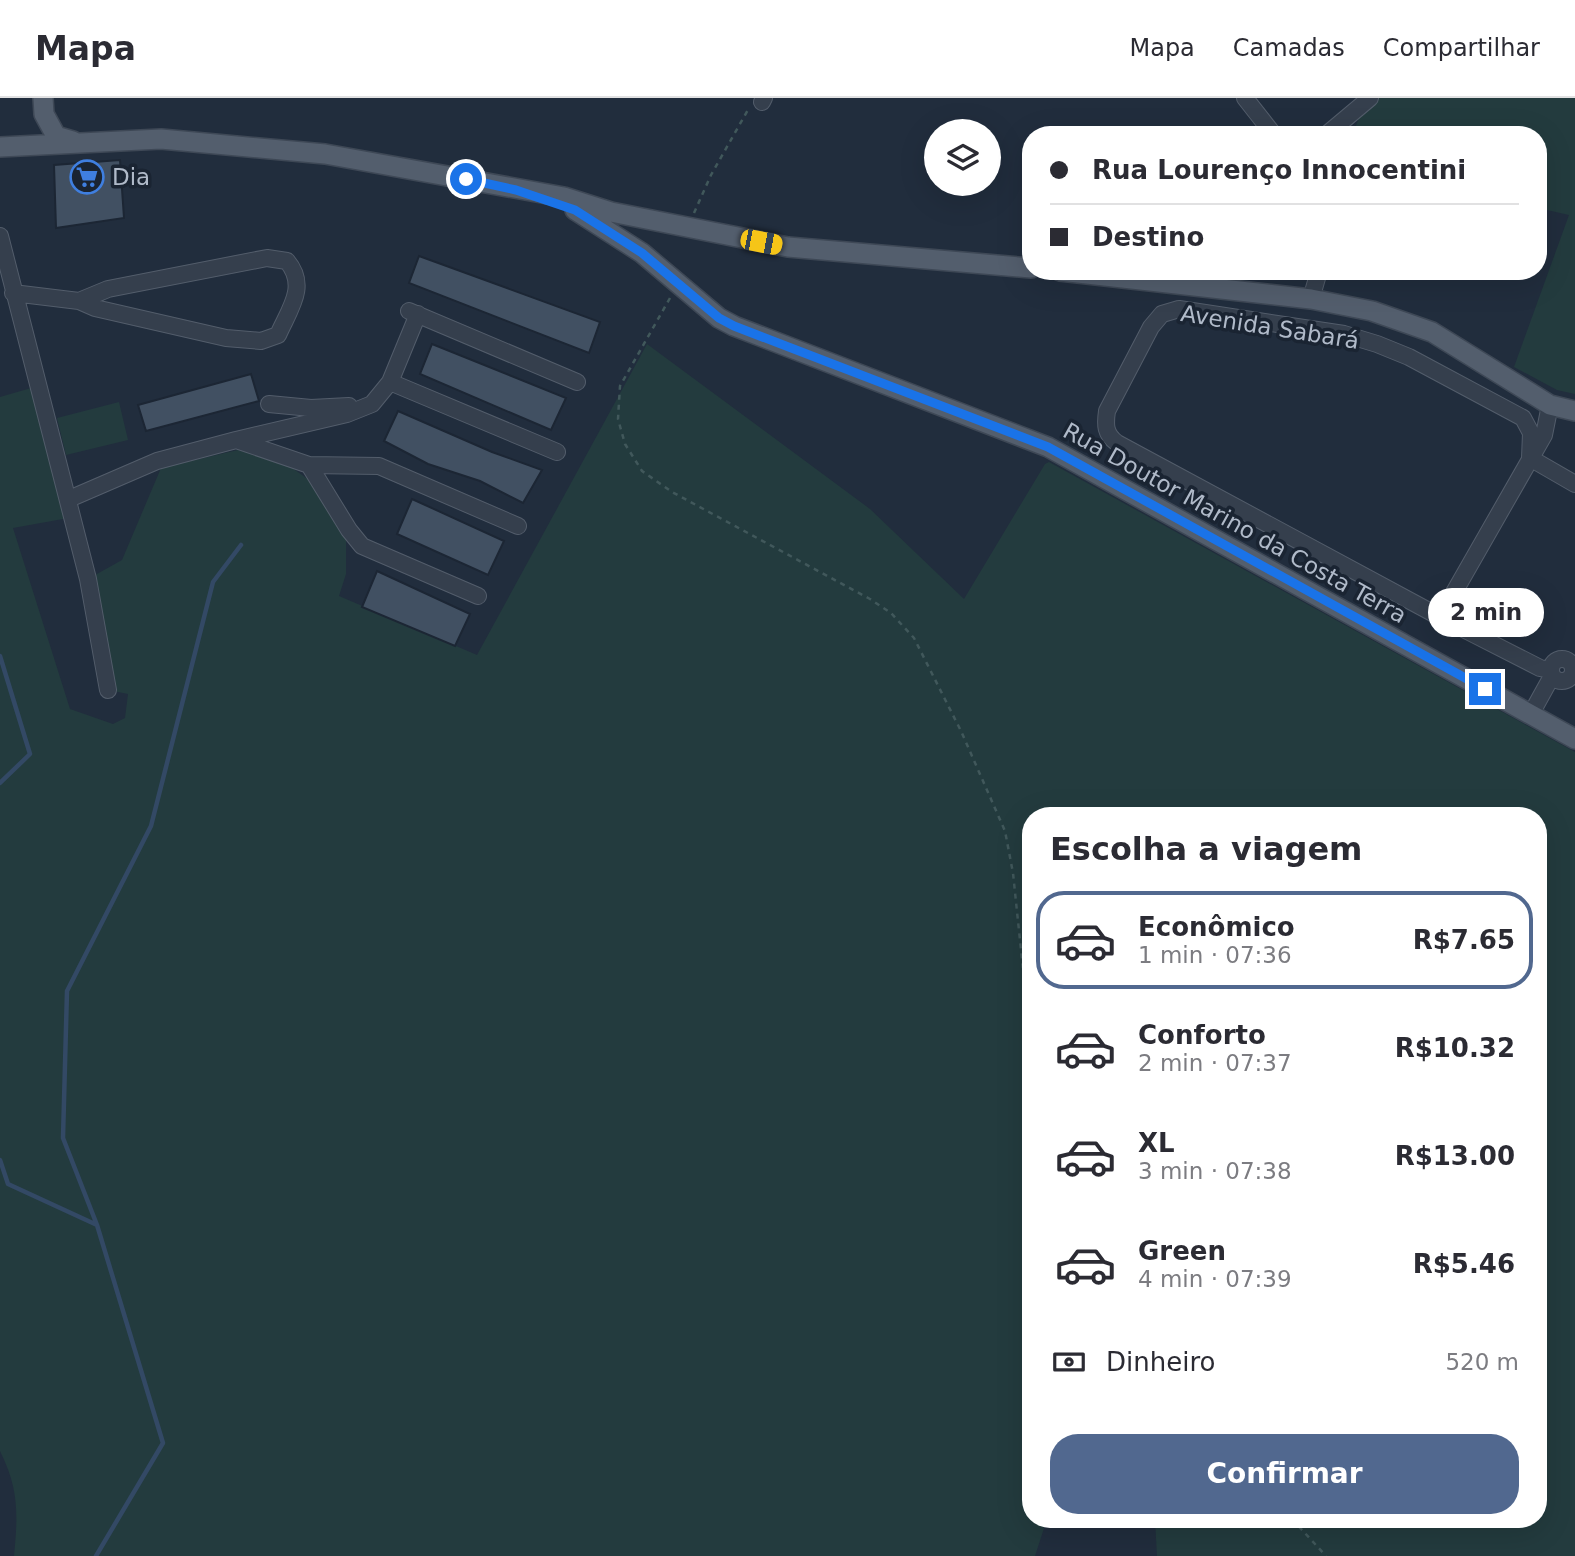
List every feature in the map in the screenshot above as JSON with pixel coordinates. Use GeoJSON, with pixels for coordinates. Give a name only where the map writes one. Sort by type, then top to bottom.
{"type":"FeatureCollection","features":[{"type":"Feature","properties":{"kind":"main road"},"geometry":{"type":"LineString","coordinates":[[43,106],[56,136],[76,142]]}},
{"type":"Feature","properties":{"kind":"main road"},"geometry":{"type":"LineString","coordinates":[[8,146],[35,130],[43,106]]}},
{"type":"Feature","properties":{"kind":"main road"},"geometry":{"type":"LineString","coordinates":[[8,146],[161,139],[325,153],[564,197],[611,212]]}},
{"type":"Feature","properties":{"kind":"main road"},"geometry":{"type":"LineString","coordinates":[[516,190],[575,210],[611,212],[788,247],[1022,267]]}},
{"type":"Feature","properties":{"kind":"main road","name":"Rua Doutor Marino da Costa Terra"},"geometry":{"type":"LineString","coordinates":[[575,210],[642,253],[719,318],[747,332],[1048,447],[1575,739]]}},
{"type":"Feature","properties":{"kind":"main road","name":"Rua Doutor Marino da Costa Terra"},"geometry":{"type":"LineString","coordinates":[[611,212],[630,233],[642,253]]}},
{"type":"Feature","properties":{"kind":"main road"},"geometry":{"type":"LineString","coordinates":[[1141,280],[1311,299],[1371,312],[1432,332],[1550,405],[1575,411]]}},
{"type":"Feature","properties":{"kind":"street"},"geometry":{"type":"LineString","coordinates":[[1244,98],[1267,126]]}},
{"type":"Feature","properties":{"kind":"street"},"geometry":{"type":"LineString","coordinates":[[1337,126],[1370,98]]}},
{"type":"Feature","properties":{"kind":"street"},"geometry":{"type":"LineString","coordinates":[[0,236],[69,499],[88,579],[108,690]]}},
{"type":"Feature","properties":{"kind":"street"},"geometry":{"type":"LineString","coordinates":[[13,293],[79,301],[95,309],[226,338],[261,341],[278,335],[298,288],[297,272],[287,261],[267,258],[108,289],[79,301]]}},
{"type":"Feature","properties":{"kind":"street"},"geometry":{"type":"LineString","coordinates":[[1311,299],[1316,280]]}},
{"type":"Feature","properties":{"kind":"street","name":"Avenida Sabará"},"geometry":{"type":"LineString","coordinates":[[1440,617],[1117,443],[1106,430],[1107,411],[1151,327],[1163,314],[1179,309],[1344,334],[1409,357],[1523,418],[1531,433],[1530,458]]}},
{"type":"Feature","properties":{"kind":"street"},"geometry":{"type":"LineString","coordinates":[[69,499],[157,461],[347,414],[372,404],[390,382],[414,313],[577,382]]}},
{"type":"Feature","properties":{"kind":"street"},"geometry":{"type":"LineString","coordinates":[[390,382],[557,452]]}},
{"type":"Feature","properties":{"kind":"street"},"geometry":{"type":"LineString","coordinates":[[269,404],[311,408],[372,404]]}},
{"type":"Feature","properties":{"kind":"street"},"geometry":{"type":"LineString","coordinates":[[1550,405],[1544,435],[1440,617],[1551,673],[1558,681],[1572,673]]}},
{"type":"Feature","properties":{"kind":"street"},"geometry":{"type":"LineString","coordinates":[[236,440],[309,465],[379,466],[518,526]]}},
{"type":"Feature","properties":{"kind":"street"},"geometry":{"type":"LineString","coordinates":[[1530,458],[1575,484]]}},
{"type":"Feature","properties":{"kind":"street"},"geometry":{"type":"LineString","coordinates":[[309,465],[349,530],[362,546],[478,596]]}},
{"type":"Feature","properties":{"kind":"street"},"geometry":{"type":"LineString","coordinates":[[1531,714],[1551,673]]}},
{"type":"Feature","properties":{"kind":"path"},"geometry":{"type":"LineString","coordinates":[[688,226],[711,175],[747,108],[763,100]]}},
{"type":"Feature","properties":{"kind":"path"},"geometry":{"type":"LineString","coordinates":[[679,284],[620,386],[618,419],[625,444],[642,471],[672,492],[870,599],[891,612],[914,638],[961,731],[1005,831],[1013,873],[1022,960]]}},
{"type":"Feature","properties":{"kind":"path"},"geometry":{"type":"LineString","coordinates":[[1300,1528],[1326,1556]]}},
{"type":"Feature","properties":{"kind":"green space"},"geometry":{"type":"Polygon","coordinates":[[[1375,98],[1575,98],[1575,394],[1557,390],[1514,367],[1569,215],[1547,210],[1547,126],[1356,126],[1363,109],[1375,98]]]}},
{"type":"Feature","properties":{"kind":"green space"},"geometry":{"type":"Polygon","coordinates":[[[647,344],[870,509],[964,599],[1045,464],[1049,462],[1575,752],[1575,1556],[1157,1556],[1155,1528],[1547,1528],[1547,807],[1022,807],[1022,1528],[1044,1528],[1035,1556],[14,1556],[16,1502],[11,1478],[0,1451],[0,397],[38,386],[74,517],[13,528],[70,709],[113,724],[125,718],[128,694],[108,690],[88,579],[122,560],[161,468],[238,450],[284,462],[309,480],[346,537],[346,574],[339,596],[477,655],[647,344]]]}},
{"type":"Feature","properties":{"kind":"green space"},"geometry":{"type":"Polygon","coordinates":[[[119,402],[128,440],[66,455],[57,418],[119,402]]]}},
{"type":"Feature","properties":{"kind":"building"},"geometry":{"type":"Polygon","coordinates":[[[120,160],[124,218],[56,228],[54,165],[120,160]]]}},
{"type":"Feature","properties":{"kind":"building"},"geometry":{"type":"Polygon","coordinates":[[[419,256],[600,322],[589,353],[409,283],[419,256]]]}},
{"type":"Feature","properties":{"kind":"building"},"geometry":{"type":"Polygon","coordinates":[[[432,344],[566,398],[551,430],[420,374],[432,344]]]}},
{"type":"Feature","properties":{"kind":"building"},"geometry":{"type":"Polygon","coordinates":[[[251,374],[259,401],[146,431],[138,405],[251,374]]]}},
{"type":"Feature","properties":{"kind":"building"},"geometry":{"type":"Polygon","coordinates":[[[398,411],[492,452],[542,470],[523,503],[480,481],[428,464],[384,441],[398,411]]]}},
{"type":"Feature","properties":{"kind":"building"},"geometry":{"type":"Polygon","coordinates":[[[412,499],[504,541],[488,575],[397,534],[412,499]]]}},
{"type":"Feature","properties":{"kind":"building"},"geometry":{"type":"Polygon","coordinates":[[[377,571],[470,614],[455,646],[362,607],[377,571]]]}},
{"type":"Feature","properties":{"kind":"waterway"},"geometry":{"type":"LineString","coordinates":[[97,1225],[63,1138],[67,991],[151,826],[213,582],[241,545]]}},
{"type":"Feature","properties":{"kind":"waterway"},"geometry":{"type":"LineString","coordinates":[[0,656],[30,754],[0,783]]}},
{"type":"Feature","properties":{"kind":"waterway"},"geometry":{"type":"LineString","coordinates":[[0,1160],[8,1184],[97,1225],[163,1443],[96,1556]]}},
{"type":"Feature","properties":{"kind":"place","name":"Dia"},"geometry":{"type":"Point","coordinates":[87,177]}},
{"type":"Feature","properties":{"kind":"route"},"geometry":{"type":"LineString","coordinates":[[466,179],[516,190],[575,210],[642,253],[719,318],[734,326],[1048,447],[1485,689]]}}]}
